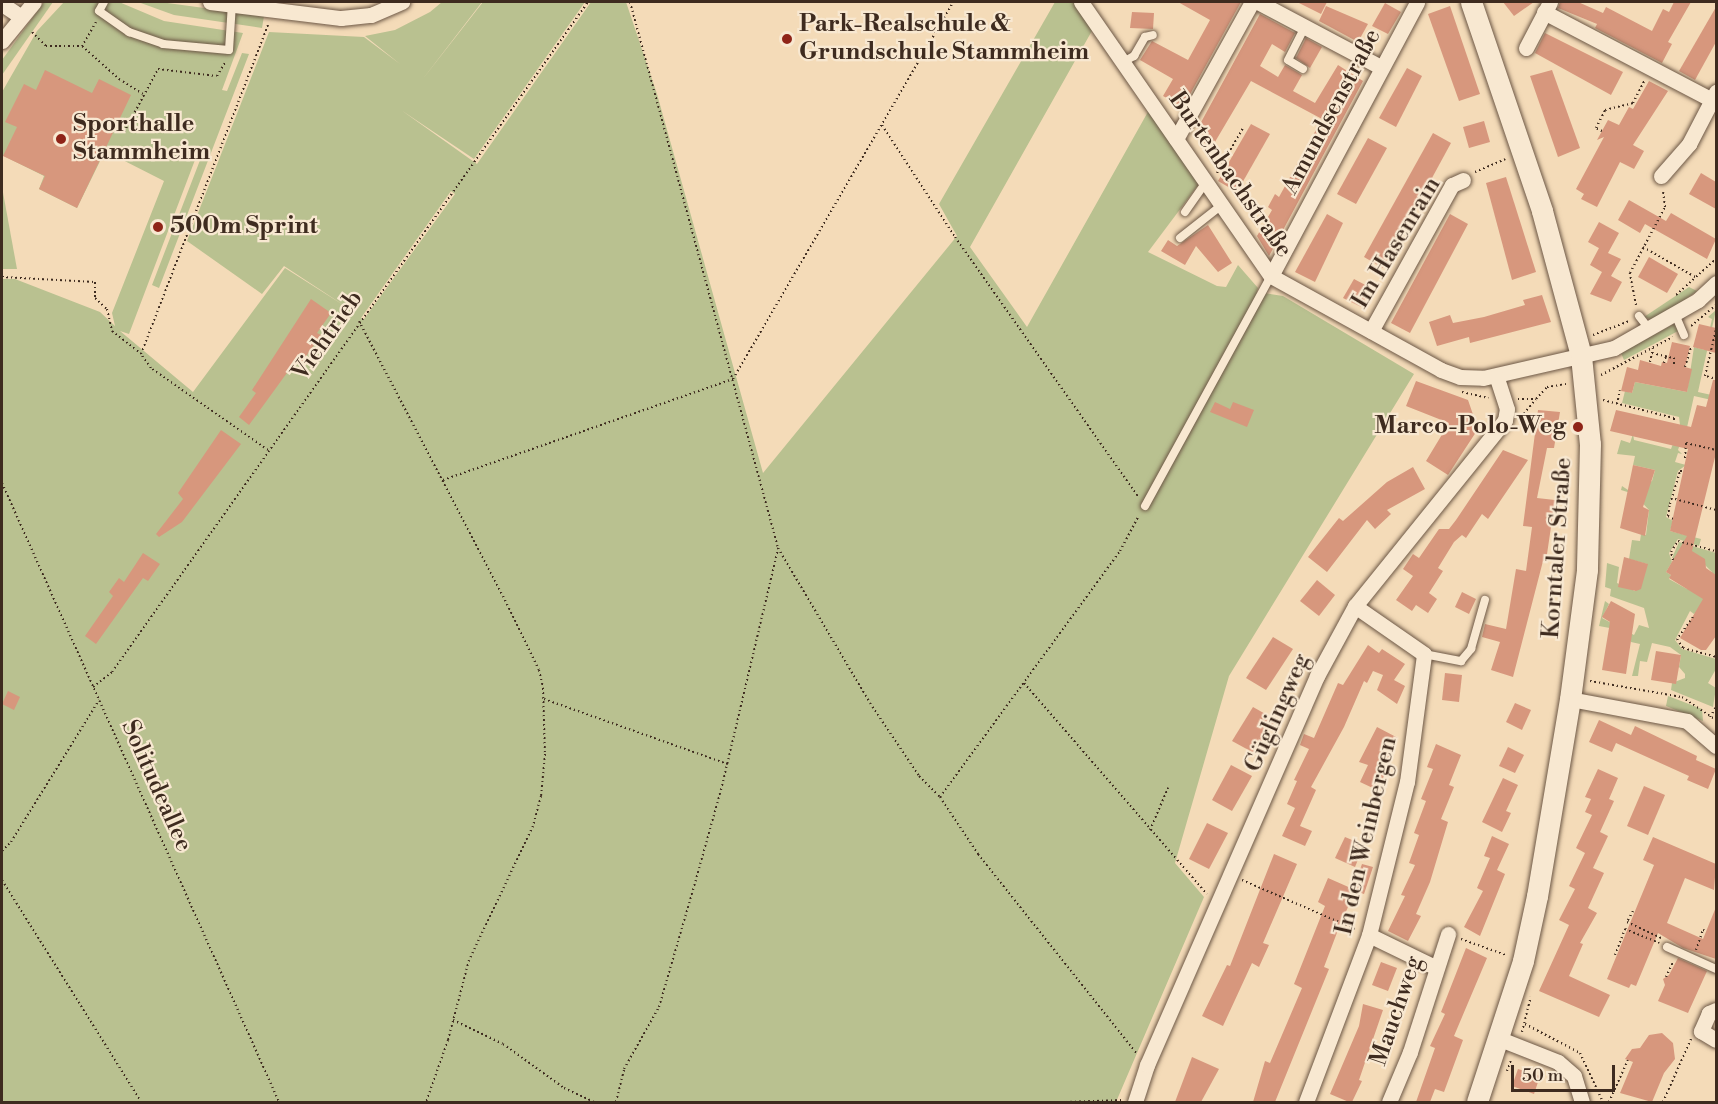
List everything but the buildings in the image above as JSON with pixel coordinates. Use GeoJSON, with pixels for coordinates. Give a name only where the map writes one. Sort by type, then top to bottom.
{"type":"FeatureCollection","features":[{"type":"Feature","properties":{"kind":"street"},"geometry":{"type":"LineString","coordinates":[[2,41],[20,16],[34,2]]}},
{"type":"Feature","properties":{"kind":"street"},"geometry":{"type":"LineString","coordinates":[[210,2],[275,6],[341,18],[371,15],[402,2]]}},
{"type":"Feature","properties":{"kind":"street","name":"Burtenbachstraße"},"geometry":{"type":"LineString","coordinates":[[1081,2],[1271,276],[1460,377],[1496,376],[1578,347]]}},
{"type":"Feature","properties":{"kind":"street"},"geometry":{"type":"LineString","coordinates":[[1176,139],[1252,2]]}},
{"type":"Feature","properties":{"kind":"street"},"geometry":{"type":"LineString","coordinates":[[1258,2],[1381,67]]}},
{"type":"Feature","properties":{"kind":"street","name":"Amundsenstraße"},"geometry":{"type":"LineString","coordinates":[[1271,276],[1417,2]]}},
{"type":"Feature","properties":{"kind":"street","name":"Korntaler Straße"},"geometry":{"type":"LineString","coordinates":[[1471,2],[1522,153],[1578,347],[1584,381],[1590,507],[1587,570],[1570,699],[1523,961],[1500,1039],[1477,1102]]}},
{"type":"Feature","properties":{"kind":"street"},"geometry":{"type":"LineString","coordinates":[[2,5],[20,16]]}},
{"type":"Feature","properties":{"kind":"street"},"geometry":{"type":"LineString","coordinates":[[1526,48],[1547,7],[1650,67],[1714,96],[1689,144],[1661,176]]}},
{"type":"Feature","properties":{"kind":"street","name":"Im Hasenrain"},"geometry":{"type":"LineString","coordinates":[[1371,331],[1452,185],[1463,180]]}},
{"type":"Feature","properties":{"kind":"street"},"geometry":{"type":"LineString","coordinates":[[1578,347],[1614,348],[1698,300],[1716,283]]}},
{"type":"Feature","properties":{"kind":"street","name":"Güglingweg"},"geometry":{"type":"LineString","coordinates":[[1136,1101],[1147,1065],[1317,676],[1355,606],[1499,432],[1507,409],[1496,376]]}},
{"type":"Feature","properties":{"kind":"street"},"geometry":{"type":"LineString","coordinates":[[1355,606],[1424,654]]}},
{"type":"Feature","properties":{"kind":"street","name":"In den Weinbergen"},"geometry":{"type":"LineString","coordinates":[[1306,1102],[1369,935],[1407,782],[1424,654]]}},
{"type":"Feature","properties":{"kind":"street"},"geometry":{"type":"LineString","coordinates":[[1570,699],[1649,711],[1687,721],[1703,730],[1716,746]]}},
{"type":"Feature","properties":{"kind":"street","name":"Mauchweg"},"geometry":{"type":"LineString","coordinates":[[1389,1102],[1410,1052],[1435,967],[1448,934]]}},
{"type":"Feature","properties":{"kind":"street"},"geometry":{"type":"LineString","coordinates":[[1369,935],[1435,967]]}},
{"type":"Feature","properties":{"kind":"street"},"geometry":{"type":"LineString","coordinates":[[1713,1011],[1701,1031],[1716,1040]]}},
{"type":"Feature","properties":{"kind":"street"},"geometry":{"type":"LineString","coordinates":[[1500,1039],[1558,1062],[1575,1076],[1582,1102]]}},
{"type":"Feature","properties":{"kind":"lane"},"geometry":{"type":"LineString","coordinates":[[104,2],[101,13],[129,32],[163,44],[229,50],[232,4]]}},
{"type":"Feature","properties":{"kind":"lane"},"geometry":{"type":"LineString","coordinates":[[1303,69],[1288,60],[1305,27]]}},
{"type":"Feature","properties":{"kind":"lane"},"geometry":{"type":"LineString","coordinates":[[1123,62],[1134,56],[1145,38],[1153,35]]}},
{"type":"Feature","properties":{"kind":"lane"},"geometry":{"type":"LineString","coordinates":[[1185,212],[1206,182]]}},
{"type":"Feature","properties":{"kind":"lane"},"geometry":{"type":"LineString","coordinates":[[1180,238],[1222,205]]}},
{"type":"Feature","properties":{"kind":"lane"},"geometry":{"type":"LineString","coordinates":[[1144,506],[1271,276]]}},
{"type":"Feature","properties":{"kind":"lane"},"geometry":{"type":"LineString","coordinates":[[1675,314],[1684,333]]}},
{"type":"Feature","properties":{"kind":"lane"},"geometry":{"type":"LineString","coordinates":[[1639,316],[1649,329]]}},
{"type":"Feature","properties":{"kind":"lane"},"geometry":{"type":"LineString","coordinates":[[1424,654],[1461,661],[1471,649],[1485,600]]}},
{"type":"Feature","properties":{"kind":"lane"},"geometry":{"type":"LineString","coordinates":[[1667,947],[1716,969]]}},
{"type":"Feature","properties":{"kind":"path","name":"Viehtrieb"},"geometry":{"type":"LineString","coordinates":[[93,687],[112,672],[359,321],[588,2]]}},
{"type":"Feature","properties":{"kind":"path"},"geometry":{"type":"LineString","coordinates":[[630,2],[778,548],[870,703],[919,776],[940,797],[978,854],[1147,1065]]}},
{"type":"Feature","properties":{"kind":"path"},"geometry":{"type":"LineString","coordinates":[[441,481],[733,379],[952,2]]}},
{"type":"Feature","properties":{"kind":"path"},"geometry":{"type":"LineString","coordinates":[[141,354],[275,6]]}},
{"type":"Feature","properties":{"kind":"path"},"geometry":{"type":"LineString","coordinates":[[82,46],[101,13]]}},
{"type":"Feature","properties":{"kind":"path"},"geometry":{"type":"LineString","coordinates":[[32,32],[46,46],[82,46],[118,79],[142,94]]}},
{"type":"Feature","properties":{"kind":"path"},"geometry":{"type":"LineString","coordinates":[[124,132],[142,94],[158,69],[217,76],[223,71],[229,50]]}},
{"type":"Feature","properties":{"kind":"path"},"geometry":{"type":"LineString","coordinates":[[1602,131],[1596,128],[1605,110],[1633,103],[1650,67]]}},
{"type":"Feature","properties":{"kind":"path"},"geometry":{"type":"LineString","coordinates":[[882,124],[955,237],[1144,506],[1120,552],[940,797]]}},
{"type":"Feature","properties":{"kind":"path"},"geometry":{"type":"LineString","coordinates":[[1206,182],[1215,177],[1243,128]]}},
{"type":"Feature","properties":{"kind":"path"},"geometry":{"type":"LineString","coordinates":[[1463,180],[1481,168],[1522,153]]}},
{"type":"Feature","properties":{"kind":"path"},"geometry":{"type":"LineString","coordinates":[[1578,347],[1639,316],[1630,273],[1665,207],[1661,176]]}},
{"type":"Feature","properties":{"kind":"path"},"geometry":{"type":"LineString","coordinates":[[1643,247],[1697,278]]}},
{"type":"Feature","properties":{"kind":"path"},"geometry":{"type":"LineString","coordinates":[[1674,296],[1716,259]]}},
{"type":"Feature","properties":{"kind":"path"},"geometry":{"type":"LineString","coordinates":[[2,277],[95,282],[95,298],[107,309],[112,331],[141,354],[151,368],[268,450]]}},
{"type":"Feature","properties":{"kind":"path"},"geometry":{"type":"LineString","coordinates":[[1584,381],[1684,333],[1716,305]]}},
{"type":"Feature","properties":{"kind":"path"},"geometry":{"type":"LineString","coordinates":[[359,321],[539,670],[543,699],[544,764],[533,826],[469,960],[453,1020],[426,1102]]}},
{"type":"Feature","properties":{"kind":"path"},"geometry":{"type":"LineString","coordinates":[[1713,378],[1705,376],[1716,329]]}},
{"type":"Feature","properties":{"kind":"path"},"geometry":{"type":"LineString","coordinates":[[1685,367],[1691,346]]}},
{"type":"Feature","properties":{"kind":"path"},"geometry":{"type":"LineString","coordinates":[[1651,362],[1653,348]]}},
{"type":"Feature","properties":{"kind":"path"},"geometry":{"type":"LineString","coordinates":[[1653,354],[1674,358],[1674,365]]}},
{"type":"Feature","properties":{"kind":"path"},"geometry":{"type":"LineString","coordinates":[[1664,363],[1666,356]]}},
{"type":"Feature","properties":{"kind":"path"},"geometry":{"type":"LineString","coordinates":[[1617,404],[1620,390]]}},
{"type":"Feature","properties":{"kind":"path"},"geometry":{"type":"LineString","coordinates":[[1603,400],[1674,418],[1674,423]]}},
{"type":"Feature","properties":{"kind":"path"},"geometry":{"type":"LineString","coordinates":[[1685,458],[1686,443],[1716,450]]}},
{"type":"Feature","properties":{"kind":"path"},"geometry":{"type":"LineString","coordinates":[[1673,519],[1668,516],[1684,471]]}},
{"type":"Feature","properties":{"kind":"path","name":"Solitudeallee"},"geometry":{"type":"LineString","coordinates":[[2,483],[279,1102]]}},
{"type":"Feature","properties":{"kind":"path"},"geometry":{"type":"LineString","coordinates":[[1675,499],[1716,510]]}},
{"type":"Feature","properties":{"kind":"path"},"geometry":{"type":"LineString","coordinates":[[1673,561],[1671,552],[1678,541],[1716,551]]}},
{"type":"Feature","properties":{"kind":"path"},"geometry":{"type":"LineString","coordinates":[[616,1102],[624,1069],[659,1007],[728,764],[778,548]]}},
{"type":"Feature","properties":{"kind":"path"},"geometry":{"type":"LineString","coordinates":[[1693,616],[1677,639],[1683,648],[1716,657]]}},
{"type":"Feature","properties":{"kind":"path"},"geometry":{"type":"LineString","coordinates":[[1590,681],[1682,697],[1716,720]]}},
{"type":"Feature","properties":{"kind":"path"},"geometry":{"type":"LineString","coordinates":[[1024,684],[1217,905]]}},
{"type":"Feature","properties":{"kind":"path"},"geometry":{"type":"LineString","coordinates":[[543,699],[728,764]]}},
{"type":"Feature","properties":{"kind":"path"},"geometry":{"type":"LineString","coordinates":[[2,851],[11,842],[99,700]]}},
{"type":"Feature","properties":{"kind":"path"},"geometry":{"type":"LineString","coordinates":[[1703,730],[1716,707]]}},
{"type":"Feature","properties":{"kind":"path"},"geometry":{"type":"LineString","coordinates":[[1150,830],[1168,788]]}},
{"type":"Feature","properties":{"kind":"path"},"geometry":{"type":"LineString","coordinates":[[1231,875],[1369,935]]}},
{"type":"Feature","properties":{"kind":"path"},"geometry":{"type":"LineString","coordinates":[[2,879],[141,1102]]}},
{"type":"Feature","properties":{"kind":"path"},"geometry":{"type":"LineString","coordinates":[[1633,911],[1627,922],[1658,937]]}},
{"type":"Feature","properties":{"kind":"path"},"geometry":{"type":"LineString","coordinates":[[1616,955],[1625,929],[1650,939]]}},
{"type":"Feature","properties":{"kind":"path"},"geometry":{"type":"LineString","coordinates":[[1693,958],[1703,930],[1706,932]]}},
{"type":"Feature","properties":{"kind":"path"},"geometry":{"type":"LineString","coordinates":[[1448,934],[1523,961]]}},
{"type":"Feature","properties":{"kind":"path"},"geometry":{"type":"LineString","coordinates":[[1666,977],[1677,951]]}},
{"type":"Feature","properties":{"kind":"path"},"geometry":{"type":"LineString","coordinates":[[453,1020],[503,1044],[555,1082],[594,1102]]}},
{"type":"Feature","properties":{"kind":"path"},"geometry":{"type":"LineString","coordinates":[[1663,1102],[1693,1036],[1701,1031]]}},
{"type":"Feature","properties":{"kind":"path"},"geometry":{"type":"LineString","coordinates":[[1609,1102],[1628,1060]]}},
{"type":"Feature","properties":{"kind":"path"},"geometry":{"type":"LineString","coordinates":[[1623,1071],[1628,1072]]}},
{"type":"Feature","properties":{"kind":"path"},"geometry":{"type":"LineString","coordinates":[[1066,1102],[1136,1101]]}},
{"type":"Feature","properties":{"kind":"green space"},"geometry":{"type":"Polygon","coordinates":[[[44,2],[53,2],[2,75],[2,60],[44,2]]]}},
{"type":"Feature","properties":{"kind":"green space"},"geometry":{"type":"Polygon","coordinates":[[[64,2],[119,2],[164,21],[243,33],[222,90],[227,91],[242,53],[249,54],[159,288],[152,285],[202,155],[198,152],[129,334],[120,331],[193,392],[285,268],[348,308],[284,266],[262,294],[187,241],[269,32],[364,37],[400,64],[365,36],[395,30],[430,12],[442,2],[482,2],[422,80],[483,2],[585,2],[474,159],[401,110],[477,164],[591,2],[626,2],[657,94],[763,473],[957,236],[939,204],[1055,2],[1073,2],[1093,29],[970,247],[1027,327],[1149,110],[1199,184],[1148,252],[1217,286],[1226,287],[1238,265],[1258,288],[1257,292],[1283,296],[1414,374],[1229,676],[1175,863],[1204,897],[1116,1102],[2,1102],[2,279],[15,279],[100,312],[115,326],[112,313],[164,181],[105,151],[77,208],[39,189],[44,176],[2,155],[2,92],[37,31],[64,2]],[[451,191],[361,318],[364,319],[455,194],[451,191]]]}},
{"type":"Feature","properties":{"kind":"green space"},"geometry":{"type":"Polygon","coordinates":[[[138,2],[160,2],[264,16],[262,28],[174,15],[138,2]]]}},
{"type":"Feature","properties":{"kind":"green space"},"geometry":{"type":"Polygon","coordinates":[[[2,187],[17,269],[2,269],[2,187]]]}},
{"type":"Feature","properties":{"kind":"green space"},"geometry":{"type":"Polygon","coordinates":[[[1689,287],[1697,291],[1662,316],[1653,320],[1644,317],[1689,287]]]}},
{"type":"Feature","properties":{"kind":"green space"},"geometry":{"type":"Polygon","coordinates":[[[1716,310],[1698,392],[1716,396],[1716,401],[1694,396],[1686,432],[1716,447],[1681,441],[1678,450],[1682,454],[1678,453],[1675,462],[1686,465],[1678,471],[1666,517],[1673,521],[1670,531],[1701,539],[1699,546],[1678,539],[1669,553],[1672,562],[1666,572],[1671,575],[1669,579],[1687,589],[1690,585],[1704,586],[1716,592],[1713,600],[1694,614],[1690,611],[1675,640],[1682,649],[1716,659],[1716,669],[1708,683],[1716,688],[1713,707],[1671,690],[1672,683],[1685,678],[1685,674],[1679,667],[1681,655],[1670,647],[1652,643],[1647,662],[1640,661],[1638,676],[1632,676],[1640,644],[1631,642],[1631,637],[1615,629],[1599,626],[1605,601],[1609,604],[1602,618],[1634,635],[1639,625],[1649,628],[1644,608],[1610,596],[1611,589],[1605,587],[1607,563],[1619,567],[1617,583],[1635,591],[1647,564],[1629,559],[1632,540],[1640,541],[1641,534],[1646,535],[1649,510],[1634,494],[1621,490],[1622,486],[1631,492],[1652,481],[1655,470],[1633,465],[1635,456],[1617,454],[1621,440],[1630,443],[1633,434],[1634,440],[1671,449],[1680,425],[1679,417],[1622,403],[1625,391],[1632,393],[1635,382],[1687,392],[1694,347],[1705,350],[1712,319],[1708,317],[1716,310]]]}},
{"type":"Feature","properties":{"kind":"green space"},"geometry":{"type":"Polygon","coordinates":[[[1674,324],[1678,331],[1624,360],[1621,353],[1674,324]]]}},
{"type":"Feature","properties":{"kind":"green space"},"geometry":{"type":"Polygon","coordinates":[[[1679,542],[1716,553],[1716,577],[1710,576],[1712,572],[1703,563],[1672,558],[1679,542]]]}},
{"type":"Feature","properties":{"kind":"green space"},"geometry":{"type":"Polygon","coordinates":[[[1668,696],[1702,709],[1703,721],[1666,706],[1668,696]]]}},
{"type":"Feature","properties":{"kind":"place","name":"Park-Realschule & Grundschule Stammheim"},"geometry":{"type":"Point","coordinates":[787,39]}},
{"type":"Feature","properties":{"kind":"place","name":"Sporthalle Stammheim"},"geometry":{"type":"Point","coordinates":[61,139]}},
{"type":"Feature","properties":{"kind":"place","name":"500m Sprint"},"geometry":{"type":"Point","coordinates":[158,227]}},
{"type":"Feature","properties":{"kind":"place","name":"Marco-Polo-Weg"},"geometry":{"type":"Point","coordinates":[1578,427]}}]}
